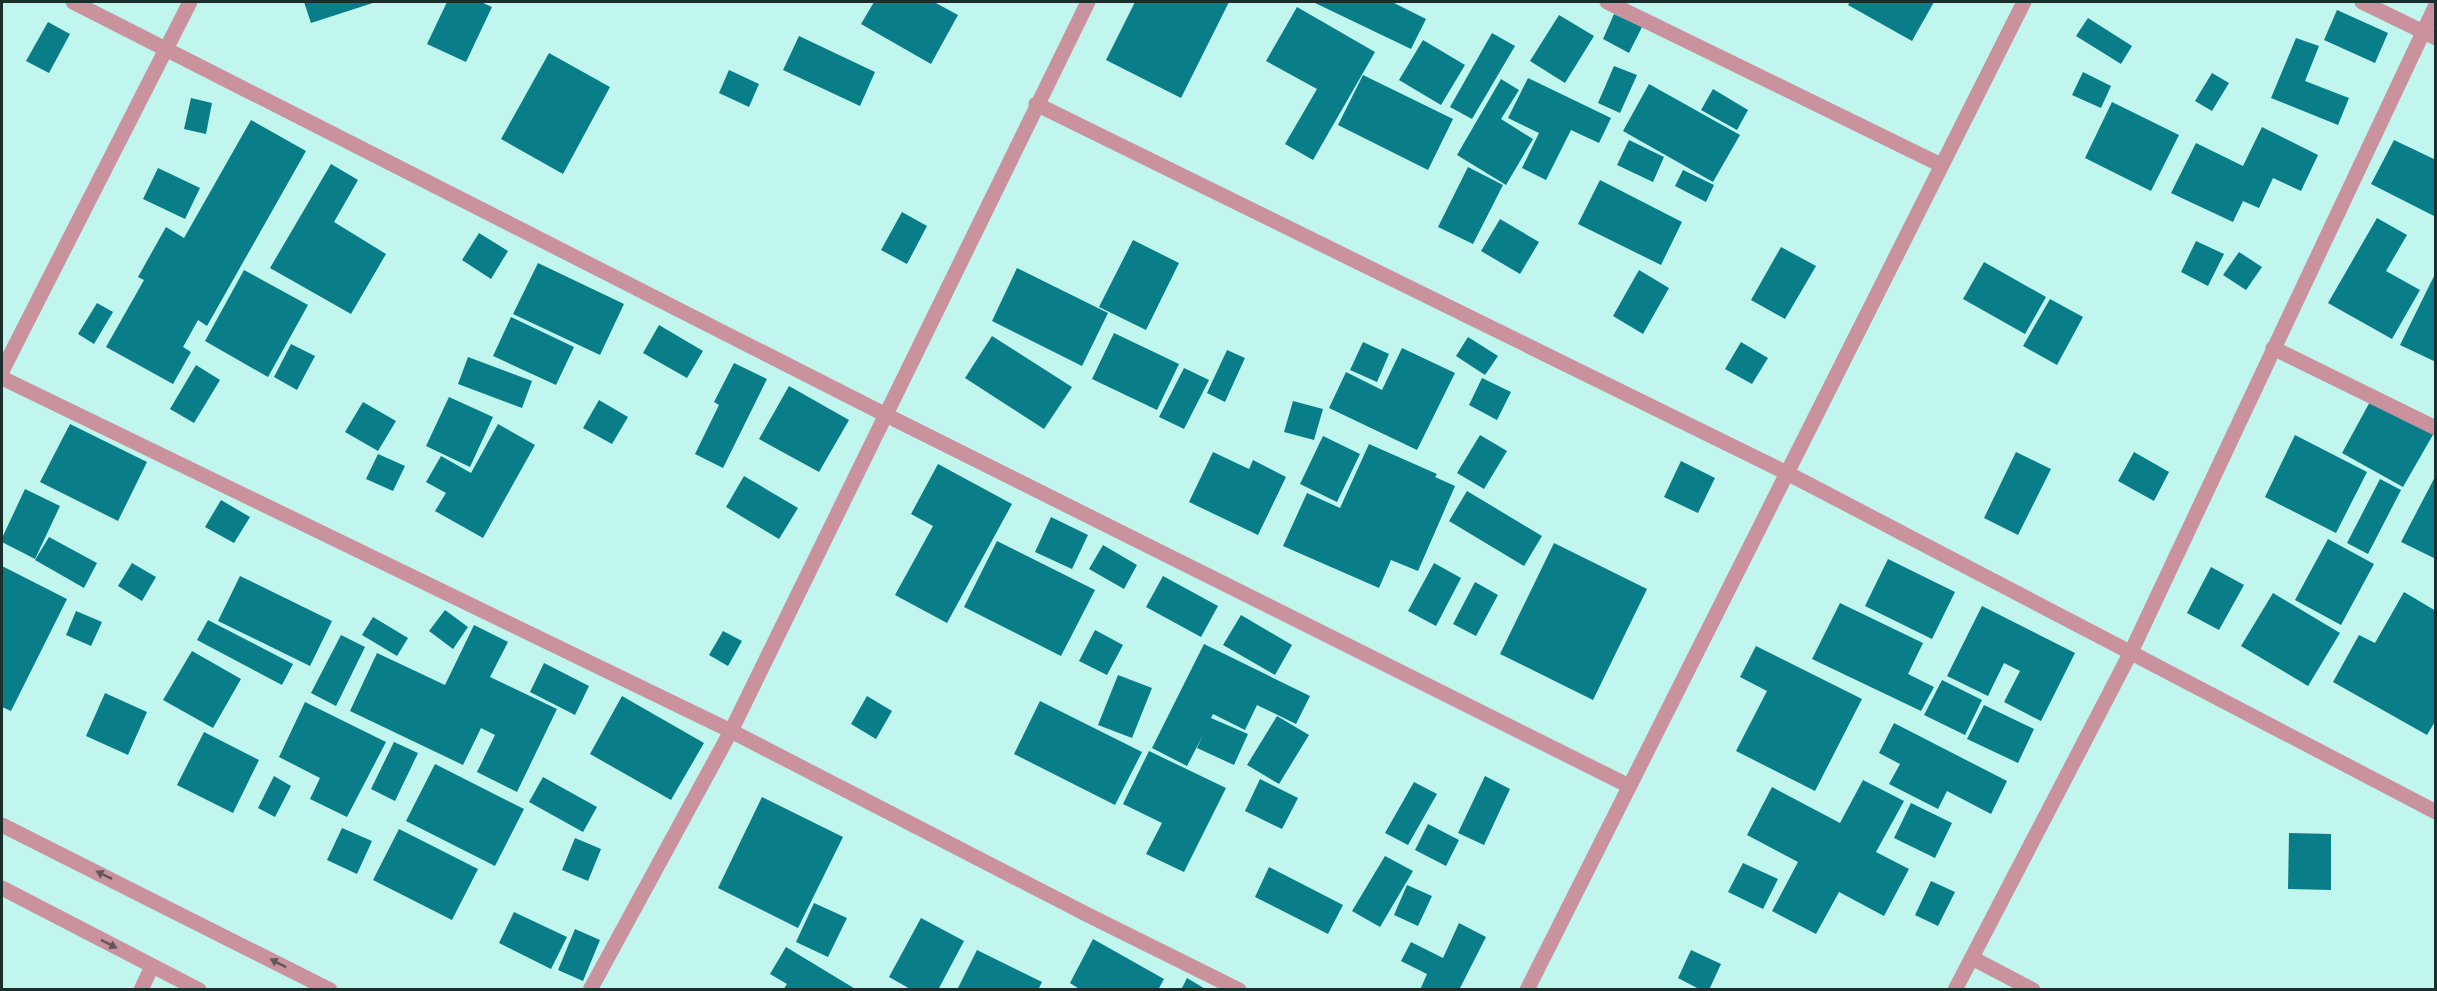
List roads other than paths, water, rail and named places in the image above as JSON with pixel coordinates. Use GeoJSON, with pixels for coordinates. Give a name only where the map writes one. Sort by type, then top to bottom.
{"type":"FeatureCollection","features":[{"type":"Feature","properties":{"kind":"street"},"geometry":{"type":"LineString","coordinates":[[72,2],[166,47],[885,414],[1629,786]]}},
{"type":"Feature","properties":{"kind":"street"},"geometry":{"type":"LineString","coordinates":[[2,371],[189,2]]}},
{"type":"Feature","properties":{"kind":"street"},"geometry":{"type":"LineString","coordinates":[[590,990],[731,731],[1036,104],[1088,2]]}},
{"type":"Feature","properties":{"kind":"street"},"geometry":{"type":"LineString","coordinates":[[1607,2],[1941,165]]}},
{"type":"Feature","properties":{"kind":"street"},"geometry":{"type":"LineString","coordinates":[[1527,990],[2024,2]]}},
{"type":"Feature","properties":{"kind":"street"},"geometry":{"type":"LineString","coordinates":[[2361,2],[2429,35]]}},
{"type":"Feature","properties":{"kind":"street"},"geometry":{"type":"LineString","coordinates":[[1955,990],[2131,652],[2273,348],[2429,35],[2436,5]]}},
{"type":"Feature","properties":{"kind":"street"},"geometry":{"type":"LineString","coordinates":[[1036,104],[1787,473],[2436,812]]}},
{"type":"Feature","properties":{"kind":"street"},"geometry":{"type":"LineString","coordinates":[[2273,348],[2436,428]]}},
{"type":"Feature","properties":{"kind":"street"},"geometry":{"type":"LineString","coordinates":[[2,378],[731,731],[1239,990]]}},
{"type":"Feature","properties":{"kind":"street"},"geometry":{"type":"LineString","coordinates":[[2,825],[330,990]]}},
{"type":"Feature","properties":{"kind":"street"},"geometry":{"type":"LineString","coordinates":[[2,888],[199,990]]}},
{"type":"Feature","properties":{"kind":"street"},"geometry":{"type":"LineString","coordinates":[[1972,958],[2033,990]]}},
{"type":"Feature","properties":{"kind":"street"},"geometry":{"type":"LineString","coordinates":[[141,990],[152,966]]}}]}
